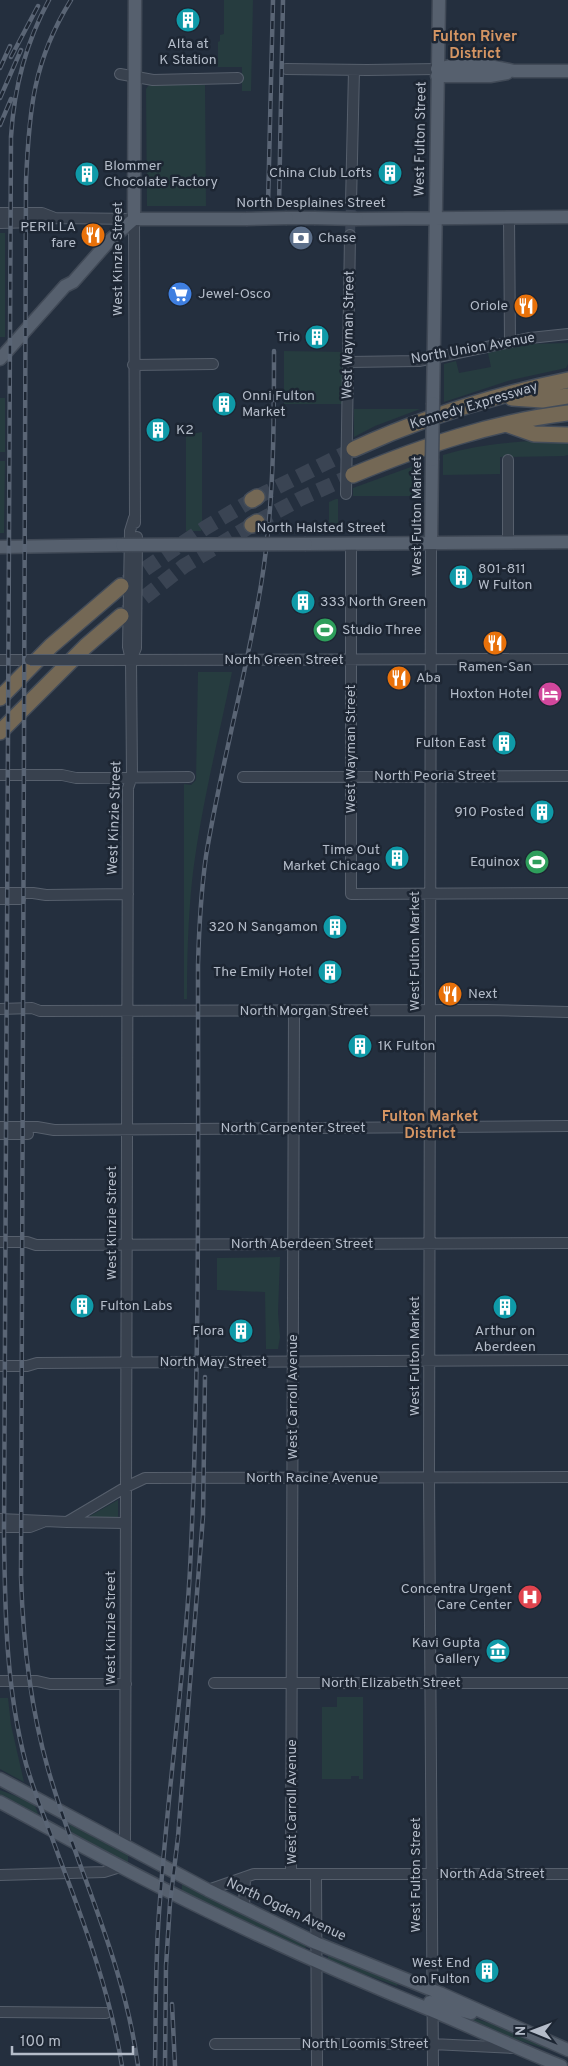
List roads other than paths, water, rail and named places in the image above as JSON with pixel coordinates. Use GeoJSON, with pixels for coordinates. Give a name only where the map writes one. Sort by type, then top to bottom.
{"type":"FeatureCollection","features":[{"type":"Feature","properties":{"kind":"highway","name":"Kennedy Expressway"},"geometry":{"type":"LineString","coordinates":[[354,449],[414,424],[499,397],[568,380]]}},
{"type":"Feature","properties":{"kind":"highway"},"geometry":{"type":"LineString","coordinates":[[499,397],[542,400],[568,396]]}},
{"type":"Feature","properties":{"kind":"highway","name":"Kennedy Expressway"},"geometry":{"type":"LineString","coordinates":[[354,475],[409,452],[449,439],[505,424],[568,413]]}},
{"type":"Feature","properties":{"kind":"highway"},"geometry":{"type":"LineString","coordinates":[[505,424],[534,434],[568,434]]}},
{"type":"Feature","properties":{"kind":"highway"},"geometry":{"type":"LineString","coordinates":[[0,698],[51,646],[121,586]]}},
{"type":"Feature","properties":{"kind":"highway"},"geometry":{"type":"LineString","coordinates":[[0,732],[86,646],[121,616]]}},
{"type":"Feature","properties":{"kind":"main road","name":"West Kinzie Street"},"geometry":{"type":"LineString","coordinates":[[134,219],[135,0]]}},
{"type":"Feature","properties":{"kind":"main road","name":"West Fulton Street"},"geometry":{"type":"LineString","coordinates":[[435,218],[439,0]]}},
{"type":"Feature","properties":{"kind":"main road"},"geometry":{"type":"LineString","coordinates":[[437,72],[450,66],[490,66],[514,71],[568,71]]}},
{"type":"Feature","properties":{"kind":"main road","name":"North Desplaines Street"},"geometry":{"type":"LineString","coordinates":[[134,219],[568,217]]}},
{"type":"Feature","properties":{"kind":"main road","name":"West Fulton Market"},"geometry":{"type":"LineString","coordinates":[[431,542],[435,218]]}},
{"type":"Feature","properties":{"kind":"main road"},"geometry":{"type":"LineString","coordinates":[[0,364],[70,290],[73,282],[110,240],[134,219]]}},
{"type":"Feature","properties":{"kind":"main road"},"geometry":{"type":"LineString","coordinates":[[0,360],[65,286],[73,282]]}},
{"type":"Feature","properties":{"kind":"main road","name":"North Halsted Street"},"geometry":{"type":"LineString","coordinates":[[0,542],[60,541],[75,544],[122,545],[568,542]]}},
{"type":"Feature","properties":{"kind":"main road","name":"North Halsted Street"},"geometry":{"type":"LineString","coordinates":[[0,547],[61,547],[75,544]]}},
{"type":"Feature","properties":{"kind":"main road","name":"North Ogden Avenue"},"geometry":{"type":"LineString","coordinates":[[0,1779],[208,1890],[432,2001],[514,2048],[561,2066]]}},
{"type":"Feature","properties":{"kind":"main road","name":"North Ogden Avenue"},"geometry":{"type":"LineString","coordinates":[[0,1802],[120,1867],[207,1911],[316,1962],[375,1987],[500,2020],[568,2050]]}},
{"type":"Feature","properties":{"kind":"main road"},"geometry":{"type":"LineString","coordinates":[[514,2048],[534,2048],[568,2060]]}},
{"type":"Feature","properties":{"kind":"street"},"geometry":{"type":"LineString","coordinates":[[286,69],[437,72]]}},
{"type":"Feature","properties":{"kind":"street"},"geometry":{"type":"LineString","coordinates":[[351,203],[354,70]]}},
{"type":"Feature","properties":{"kind":"street"},"geometry":{"type":"LineString","coordinates":[[120,74],[153,80],[238,78]]}},
{"type":"Feature","properties":{"kind":"street","name":"North Desplaines Street"},"geometry":{"type":"LineString","coordinates":[[0,213],[42,213],[55,218]]}},
{"type":"Feature","properties":{"kind":"street","name":"North Desplaines Street"},"geometry":{"type":"LineString","coordinates":[[0,223],[42,222],[55,218],[134,219]]}},
{"type":"Feature","properties":{"kind":"street"},"geometry":{"type":"LineString","coordinates":[[509,218],[510,342]]}},
{"type":"Feature","properties":{"kind":"street","name":"West Kinzie Street"},"geometry":{"type":"LineString","coordinates":[[125,1846],[128,788],[132,776],[131,660],[128,648],[130,531],[134,518],[134,219]]}},
{"type":"Feature","properties":{"kind":"street","name":"West Wayman Street"},"geometry":{"type":"LineString","coordinates":[[346,494],[350,235]]}},
{"type":"Feature","properties":{"kind":"street","name":"North Union Avenue"},"geometry":{"type":"LineString","coordinates":[[348,362],[418,361],[530,338],[568,334]]}},
{"type":"Feature","properties":{"kind":"street"},"geometry":{"type":"LineString","coordinates":[[133,365],[213,364]]}},
{"type":"Feature","properties":{"kind":"street"},"geometry":{"type":"LineString","coordinates":[[508,460],[508,543]]}},
{"type":"Feature","properties":{"kind":"street","name":"West Fulton Market"},"geometry":{"type":"LineString","coordinates":[[430,1683],[431,1127],[429,776],[431,542]]}},
{"type":"Feature","properties":{"kind":"street","name":"West Wayman Street"},"geometry":{"type":"LineString","coordinates":[[352,544],[351,894],[430,893]]}},
{"type":"Feature","properties":{"kind":"street","name":"North Green Street"},"geometry":{"type":"LineString","coordinates":[[0,660],[568,659]]}},
{"type":"Feature","properties":{"kind":"street"},"geometry":{"type":"LineString","coordinates":[[0,775],[62,775],[76,778]]}},
{"type":"Feature","properties":{"kind":"street"},"geometry":{"type":"LineString","coordinates":[[0,782],[61,782],[76,778],[189,776]]}},
{"type":"Feature","properties":{"kind":"street","name":"North Peoria Street"},"geometry":{"type":"LineString","coordinates":[[243,777],[568,776]]}},
{"type":"Feature","properties":{"kind":"street"},"geometry":{"type":"LineString","coordinates":[[0,893],[46,895],[128,894]]}},
{"type":"Feature","properties":{"kind":"street"},"geometry":{"type":"LineString","coordinates":[[430,893],[568,893]]}},
{"type":"Feature","properties":{"kind":"street"},"geometry":{"type":"LineString","coordinates":[[0,900],[33,899],[46,895]]}},
{"type":"Feature","properties":{"kind":"street","name":"North Morgan Street"},"geometry":{"type":"LineString","coordinates":[[0,1008],[32,1008],[40,1011],[430,1010],[568,1012]]}},
{"type":"Feature","properties":{"kind":"street","name":"North Morgan Street"},"geometry":{"type":"LineString","coordinates":[[0,1016],[32,1015],[40,1011]]}},
{"type":"Feature","properties":{"kind":"street","name":"West Carroll Avenue"},"geometry":{"type":"LineString","coordinates":[[291,1874],[294,1011]]}},
{"type":"Feature","properties":{"kind":"street","name":"North Carpenter Street"},"geometry":{"type":"LineString","coordinates":[[0,1126],[36,1127],[48,1130],[568,1126]]}},
{"type":"Feature","properties":{"kind":"street","name":"North Carpenter Street"},"geometry":{"type":"LineString","coordinates":[[0,1134],[37,1134],[48,1130]]}},
{"type":"Feature","properties":{"kind":"street","name":"North Aberdeen Street"},"geometry":{"type":"LineString","coordinates":[[0,1242],[28,1242],[36,1245],[568,1243]]}},
{"type":"Feature","properties":{"kind":"street","name":"North Aberdeen Street"},"geometry":{"type":"LineString","coordinates":[[0,1249],[27,1249],[36,1245]]}},
{"type":"Feature","properties":{"kind":"street","name":"North May Street"},"geometry":{"type":"LineString","coordinates":[[0,1360],[27,1360],[37,1363]]}},
{"type":"Feature","properties":{"kind":"street","name":"North May Street"},"geometry":{"type":"LineString","coordinates":[[0,1366],[27,1366],[37,1363],[126,1362],[568,1360]]}},
{"type":"Feature","properties":{"kind":"street","name":"North Racine Avenue"},"geometry":{"type":"LineString","coordinates":[[67,1522],[145,1478],[568,1477]]}},
{"type":"Feature","properties":{"kind":"street"},"geometry":{"type":"LineString","coordinates":[[0,1519],[30,1519],[44,1522],[126,1523]]}},
{"type":"Feature","properties":{"kind":"street"},"geometry":{"type":"LineString","coordinates":[[0,1527],[30,1526],[44,1522]]}},
{"type":"Feature","properties":{"kind":"street"},"geometry":{"type":"LineString","coordinates":[[0,1681],[37,1681],[50,1684],[126,1684]]}},
{"type":"Feature","properties":{"kind":"street","name":"North Elizabeth Street"},"geometry":{"type":"LineString","coordinates":[[214,1682],[568,1683]]}},
{"type":"Feature","properties":{"kind":"street","name":"West Fulton Street"},"geometry":{"type":"LineString","coordinates":[[430,1683],[432,2066]]}},
{"type":"Feature","properties":{"kind":"street"},"geometry":{"type":"LineString","coordinates":[[0,1688],[37,1688],[50,1684]]}},
{"type":"Feature","properties":{"kind":"street"},"geometry":{"type":"LineString","coordinates":[[0,1875],[103,1878],[120,1867]]}},
{"type":"Feature","properties":{"kind":"street","name":"North Ada Street"},"geometry":{"type":"LineString","coordinates":[[208,1890],[254,1874],[568,1874]]}},
{"type":"Feature","properties":{"kind":"street","name":"West Carroll Avenue"},"geometry":{"type":"LineString","coordinates":[[316,1874],[317,2066]]}},
{"type":"Feature","properties":{"kind":"street"},"geometry":{"type":"LineString","coordinates":[[244,1908],[245,1877]]}},
{"type":"Feature","properties":{"kind":"street"},"geometry":{"type":"LineString","coordinates":[[0,2012],[106,2013]]}},
{"type":"Feature","properties":{"kind":"street","name":"North Loomis Street"},"geometry":{"type":"LineString","coordinates":[[215,2044],[432,2044],[514,2048]]}},
{"type":"Feature","properties":{"kind":"tunnel"},"geometry":{"type":"LineString","coordinates":[[350,235],[351,203]]}},
{"type":"Feature","properties":{"kind":"tunnel"},"geometry":{"type":"LineString","coordinates":[[257,497],[354,449]]}},
{"type":"Feature","properties":{"kind":"tunnel"},"geometry":{"type":"LineString","coordinates":[[257,522],[300,499],[353,475]]}},
{"type":"Feature","properties":{"kind":"tunnel"},"geometry":{"type":"LineString","coordinates":[[126,582],[205,528],[252,500]]}},
{"type":"Feature","properties":{"kind":"tunnel"},"geometry":{"type":"LineString","coordinates":[[126,612],[184,566],[252,525]]}},
{"type":"Feature","properties":{"kind":"railway"},"geometry":{"type":"LineString","coordinates":[[49,0],[33,33],[22,67],[15,101],[11,137],[5,1593],[8,1651],[19,1736],[37,1799],[96,1960],[111,2012],[122,2066]]}},
{"type":"Feature","properties":{"kind":"railway"},"geometry":{"type":"LineString","coordinates":[[71,0],[48,44],[35,87],[29,132],[26,181],[21,1577],[28,1674],[36,1722],[48,1769],[122,1989],[138,2066]]}},
{"type":"Feature","properties":{"kind":"railway"},"geometry":{"type":"LineString","coordinates":[[268,205],[273,0]]}},
{"type":"Feature","properties":{"kind":"railway"},"geometry":{"type":"LineString","coordinates":[[279,205],[283,0]]}},
{"type":"Feature","properties":{"kind":"railway"},"geometry":{"type":"LineString","coordinates":[[11,57],[38,6]]}},
{"type":"Feature","properties":{"kind":"railway"},"geometry":{"type":"LineString","coordinates":[[0,68],[10,46]]}},
{"type":"Feature","properties":{"kind":"railway"},"geometry":{"type":"LineString","coordinates":[[0,98],[21,50]]}},
{"type":"Feature","properties":{"kind":"railway"},"geometry":{"type":"LineString","coordinates":[[0,125],[11,99]]}},
{"type":"Feature","properties":{"kind":"railway"},"geometry":{"type":"LineString","coordinates":[[155,2066],[158,1921],[187,1611],[193,1494],[197,1343],[198,965],[200,910],[212,822],[248,653],[261,585],[269,526],[274,410],[274,351]]}},
{"type":"Feature","properties":{"kind":"railway"},"geometry":{"type":"LineString","coordinates":[[165,2066],[166,1966],[170,1903],[178,1837],[203,1516],[205,1377]]}},
{"type":"Feature","properties":{"kind":"railway"},"geometry":{"type":"LineString","coordinates":[[172,2004],[175,2066]]}},
{"type":"Feature","properties":{"kind":"place","name":"Alta at K Station"},"geometry":{"type":"Point","coordinates":[188,20]}},
{"type":"Feature","properties":{"kind":"place","name":"China Club Lofts"},"geometry":{"type":"Point","coordinates":[390,173]}},
{"type":"Feature","properties":{"kind":"place","name":"Blommer Chocolate Factory"},"geometry":{"type":"Point","coordinates":[87,174]}},
{"type":"Feature","properties":{"kind":"place","name":"PERILLA fare"},"geometry":{"type":"Point","coordinates":[93,235]}},
{"type":"Feature","properties":{"kind":"place","name":"Chase"},"geometry":{"type":"Point","coordinates":[301,238]}},
{"type":"Feature","properties":{"kind":"place","name":"Jewel-Osco"},"geometry":{"type":"Point","coordinates":[180,294]}},
{"type":"Feature","properties":{"kind":"place","name":"Oriole"},"geometry":{"type":"Point","coordinates":[526,306]}},
{"type":"Feature","properties":{"kind":"place","name":"Trio"},"geometry":{"type":"Point","coordinates":[317,337]}},
{"type":"Feature","properties":{"kind":"place","name":"Onni Fulton Market"},"geometry":{"type":"Point","coordinates":[224,404]}},
{"type":"Feature","properties":{"kind":"place","name":"K2"},"geometry":{"type":"Point","coordinates":[158,430]}},
{"type":"Feature","properties":{"kind":"place","name":"801-811 W Fulton"},"geometry":{"type":"Point","coordinates":[461,577]}},
{"type":"Feature","properties":{"kind":"place","name":"333 North Green"},"geometry":{"type":"Point","coordinates":[303,602]}},
{"type":"Feature","properties":{"kind":"place","name":"Studio Three"},"geometry":{"type":"Point","coordinates":[325,630]}},
{"type":"Feature","properties":{"kind":"place","name":"Ramen-San"},"geometry":{"type":"Point","coordinates":[495,643]}},
{"type":"Feature","properties":{"kind":"place","name":"Aba"},"geometry":{"type":"Point","coordinates":[399,678]}},
{"type":"Feature","properties":{"kind":"place","name":"Hoxton Hotel"},"geometry":{"type":"Point","coordinates":[550,694]}},
{"type":"Feature","properties":{"kind":"place","name":"Fulton East"},"geometry":{"type":"Point","coordinates":[504,743]}},
{"type":"Feature","properties":{"kind":"place","name":"910 Posted"},"geometry":{"type":"Point","coordinates":[542,812]}},
{"type":"Feature","properties":{"kind":"place","name":"Time Out Market Chicago"},"geometry":{"type":"Point","coordinates":[397,858]}},
{"type":"Feature","properties":{"kind":"place","name":"Equinox"},"geometry":{"type":"Point","coordinates":[537,862]}},
{"type":"Feature","properties":{"kind":"place","name":"320 N Sangamon"},"geometry":{"type":"Point","coordinates":[335,927]}},
{"type":"Feature","properties":{"kind":"place","name":"The Emily Hotel"},"geometry":{"type":"Point","coordinates":[330,972]}},
{"type":"Feature","properties":{"kind":"place","name":"Next"},"geometry":{"type":"Point","coordinates":[450,994]}},
{"type":"Feature","properties":{"kind":"place","name":"1K Fulton"},"geometry":{"type":"Point","coordinates":[360,1046]}},
{"type":"Feature","properties":{"kind":"place","name":"Fulton Labs"},"geometry":{"type":"Point","coordinates":[82,1306]}},
{"type":"Feature","properties":{"kind":"place","name":"Arthur on Aberdeen"},"geometry":{"type":"Point","coordinates":[505,1307]}},
{"type":"Feature","properties":{"kind":"place","name":"Flora"},"geometry":{"type":"Point","coordinates":[241,1331]}},
{"type":"Feature","properties":{"kind":"place","name":"Concentra Urgent Care Center"},"geometry":{"type":"Point","coordinates":[530,1597]}},
{"type":"Feature","properties":{"kind":"place","name":"Kavi Gupta Gallery"},"geometry":{"type":"Point","coordinates":[498,1651]}},
{"type":"Feature","properties":{"kind":"place","name":"West End on Fulton"},"geometry":{"type":"Point","coordinates":[487,1971]}},
{"type":"Feature","properties":{"kind":"district","name":"Fulton River District"},"geometry":{"type":"Point","coordinates":[475,46]}},
{"type":"Feature","properties":{"kind":"district","name":"Fulton Market District"},"geometry":{"type":"Point","coordinates":[430,1126]}}]}
